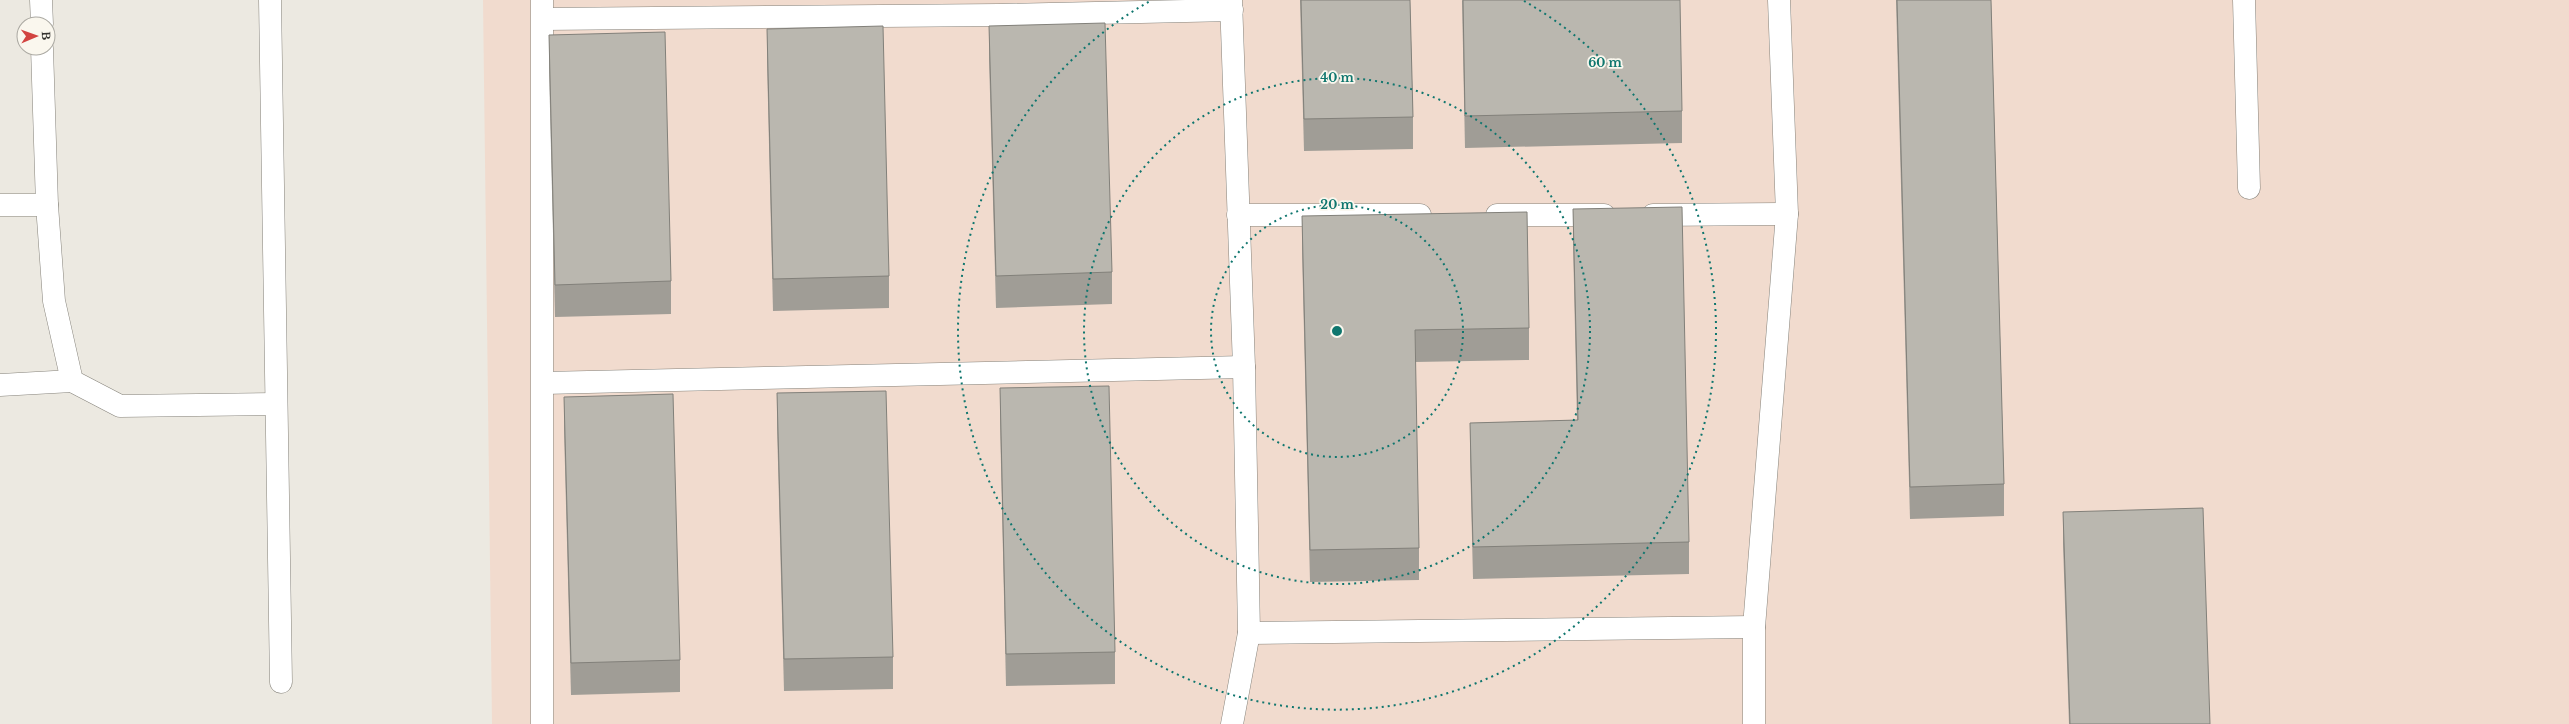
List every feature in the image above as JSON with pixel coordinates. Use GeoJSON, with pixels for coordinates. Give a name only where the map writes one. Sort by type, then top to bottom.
{"type":"FeatureCollection","features":[{"type":"Feature","properties":{"kind":"lane"},"geometry":{"type":"LineString","coordinates":[[41,0],[42,16]]}},
{"type":"Feature","properties":{"kind":"lane"},"geometry":{"type":"LineString","coordinates":[[270,0],[281,682]]}},
{"type":"Feature","properties":{"kind":"lane"},"geometry":{"type":"LineString","coordinates":[[1754,724],[1754,627],[1787,214],[1779,0]]}},
{"type":"Feature","properties":{"kind":"lane"},"geometry":{"type":"LineString","coordinates":[[2244,0],[2249,188]]}},
{"type":"Feature","properties":{"kind":"lane"},"geometry":{"type":"LineString","coordinates":[[542,724],[544,383],[542,10],[999,15],[1231,5],[1244,368],[1248,633],[1232,724]]}},
{"type":"Feature","properties":{"kind":"lane"},"geometry":{"type":"LineString","coordinates":[[42,56],[47,205],[54,300],[72,381]]}},
{"type":"Feature","properties":{"kind":"lane"},"geometry":{"type":"LineString","coordinates":[[0,205],[47,205]]}},
{"type":"Feature","properties":{"kind":"lane"},"geometry":{"type":"LineString","coordinates":[[1477,215],[1787,214]]}},
{"type":"Feature","properties":{"kind":"lane"},"geometry":{"type":"LineString","coordinates":[[1238,215],[1437,215]]}},
{"type":"Feature","properties":{"kind":"lane"},"geometry":{"type":"LineString","coordinates":[[544,383],[1244,368]]}},
{"type":"Feature","properties":{"kind":"lane"},"geometry":{"type":"LineString","coordinates":[[0,385],[72,381],[120,406],[276,404]]}},
{"type":"Feature","properties":{"kind":"lane"},"geometry":{"type":"LineString","coordinates":[[1248,633],[1754,627]]}},
{"type":"Feature","properties":{"kind":"shaded area"},"geometry":{"type":"Polygon","coordinates":[[[483,0],[2569,0],[2569,724],[492,724],[483,0]]]}},
{"type":"Feature","properties":{"kind":"building"},"geometry":{"type":"Polygon","coordinates":[[[1301,0],[1410,0],[1413,117],[1304,119],[1301,0]]]}},
{"type":"Feature","properties":{"kind":"building"},"geometry":{"type":"Polygon","coordinates":[[[1463,0],[1680,0],[1682,111],[1465,116],[1463,0]]]}},
{"type":"Feature","properties":{"kind":"building"},"geometry":{"type":"Polygon","coordinates":[[[1897,0],[1991,0],[2004,484],[1910,487],[1897,0]]]}},
{"type":"Feature","properties":{"kind":"building"},"geometry":{"type":"Polygon","coordinates":[[[1105,23],[1112,272],[996,276],[989,26],[1105,23]]]}},
{"type":"Feature","properties":{"kind":"building"},"geometry":{"type":"Polygon","coordinates":[[[883,26],[889,276],[773,279],[767,29],[883,26]]]}},
{"type":"Feature","properties":{"kind":"building"},"geometry":{"type":"Polygon","coordinates":[[[665,32],[671,281],[555,285],[549,35],[665,32]]]}},
{"type":"Feature","properties":{"kind":"building"},"geometry":{"type":"Polygon","coordinates":[[[1682,207],[1689,542],[1473,547],[1470,423],[1578,420],[1573,209],[1682,207]]]}},
{"type":"Feature","properties":{"kind":"building"},"geometry":{"type":"Polygon","coordinates":[[[1527,212],[1529,328],[1415,330],[1419,548],[1310,550],[1302,216],[1527,212]]]}},
{"type":"Feature","properties":{"kind":"building"},"geometry":{"type":"Polygon","coordinates":[[[1109,386],[1115,652],[1006,654],[1000,388],[1109,386]]]}},
{"type":"Feature","properties":{"kind":"building"},"geometry":{"type":"Polygon","coordinates":[[[886,391],[893,657],[784,659],[777,393],[886,391]]]}},
{"type":"Feature","properties":{"kind":"building"},"geometry":{"type":"Polygon","coordinates":[[[673,394],[680,660],[571,663],[564,397],[673,394]]]}},
{"type":"Feature","properties":{"kind":"building"},"geometry":{"type":"Polygon","coordinates":[[[2203,508],[2210,724],[2070,724],[2063,512],[2203,508]]]}}]}
